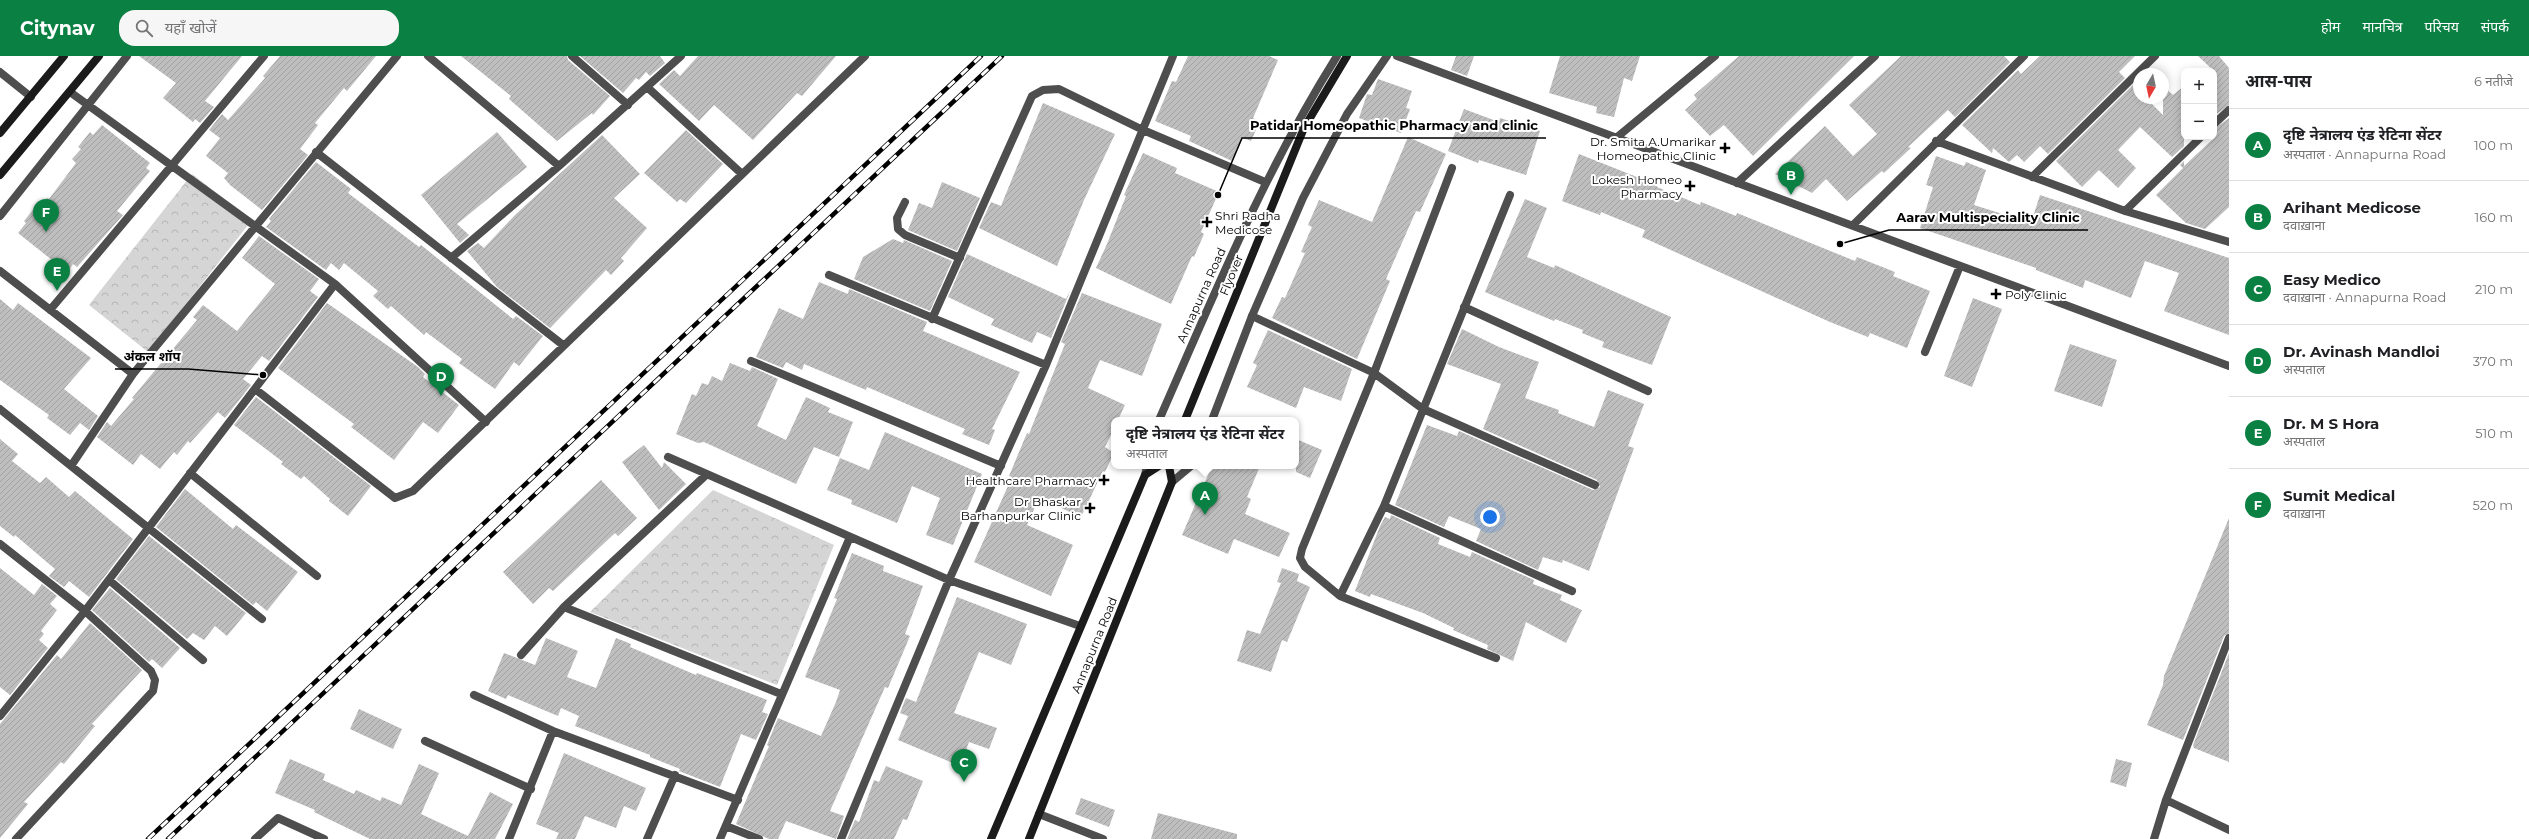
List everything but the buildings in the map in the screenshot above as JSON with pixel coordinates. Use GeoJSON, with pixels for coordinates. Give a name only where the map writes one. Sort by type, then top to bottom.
{"type":"FeatureCollection","features":[{"type":"Feature","properties":{"kind":"main road"},"geometry":{"type":"LineString","coordinates":[[0,133],[64,56]]}},
{"type":"Feature","properties":{"kind":"main road"},"geometry":{"type":"LineString","coordinates":[[0,175],[99,56]]}},
{"type":"Feature","properties":{"kind":"main road","name":"Flyover"},"geometry":{"type":"LineString","coordinates":[[1186,417],[1304,128],[1347,56]]}},
{"type":"Feature","properties":{"kind":"main road"},"geometry":{"type":"LineString","coordinates":[[1170,469],[1172,482]]}},
{"type":"Feature","properties":{"kind":"main road","name":"Annapurna Road"},"geometry":{"type":"LineString","coordinates":[[991,839],[1146,470]]}},
{"type":"Feature","properties":{"kind":"main road","name":"Annapurna Road"},"geometry":{"type":"LineString","coordinates":[[1029,839],[1172,482]]}},
{"type":"Feature","properties":{"kind":"street"},"geometry":{"type":"LineString","coordinates":[[0,216],[127,56]]}},
{"type":"Feature","properties":{"kind":"street"},"geometry":{"type":"LineString","coordinates":[[50,310],[264,56]]}},
{"type":"Feature","properties":{"kind":"street"},"geometry":{"type":"LineString","coordinates":[[71,466],[133,374],[255,225],[397,56]]}},
{"type":"Feature","properties":{"kind":"street"},"geometry":{"type":"LineString","coordinates":[[428,56],[560,166]]}},
{"type":"Feature","properties":{"kind":"street"},"geometry":{"type":"LineString","coordinates":[[572,56],[628,105]]}},
{"type":"Feature","properties":{"kind":"street"},"geometry":{"type":"LineString","coordinates":[[451,258],[560,166],[681,56]]}},
{"type":"Feature","properties":{"kind":"street"},"geometry":{"type":"LineString","coordinates":[[254,389],[395,498],[413,492],[563,345],[865,56]]}},
{"type":"Feature","properties":{"kind":"street"},"geometry":{"type":"LineString","coordinates":[[841,839],[949,580],[1046,365],[1173,56]]}},
{"type":"Feature","properties":{"kind":"street","name":"Annapurna Road"},"geometry":{"type":"LineString","coordinates":[[1160,417],[1265,182],[1306,106],[1337,56]]}},
{"type":"Feature","properties":{"kind":"street"},"geometry":{"type":"LineString","coordinates":[[1213,417],[1252,316],[1303,198],[1343,121],[1386,56]]}},
{"type":"Feature","properties":{"kind":"street"},"geometry":{"type":"LineString","coordinates":[[1397,56],[2229,366]]}},
{"type":"Feature","properties":{"kind":"street"},"geometry":{"type":"LineString","coordinates":[[1616,138],[1715,56]]}},
{"type":"Feature","properties":{"kind":"street"},"geometry":{"type":"LineString","coordinates":[[1737,183],[1875,56]]}},
{"type":"Feature","properties":{"kind":"street"},"geometry":{"type":"LineString","coordinates":[[1853,225],[1936,141],[2024,56]]}},
{"type":"Feature","properties":{"kind":"street"},"geometry":{"type":"LineString","coordinates":[[2032,177],[2155,56]]}},
{"type":"Feature","properties":{"kind":"street"},"geometry":{"type":"LineString","coordinates":[[0,72],[31,96]]}},
{"type":"Feature","properties":{"kind":"street"},"geometry":{"type":"LineString","coordinates":[[647,88],[742,174]]}},
{"type":"Feature","properties":{"kind":"street"},"geometry":{"type":"LineString","coordinates":[[932,319],[1032,96],[1042,90],[1058,89],[1143,130],[1265,182]]}},
{"type":"Feature","properties":{"kind":"street"},"geometry":{"type":"LineString","coordinates":[[70,92],[335,284],[486,422]]}},
{"type":"Feature","properties":{"kind":"street"},"geometry":{"type":"LineString","coordinates":[[2217,121],[2229,110]]}},
{"type":"Feature","properties":{"kind":"street"},"geometry":{"type":"LineString","coordinates":[[2125,211],[2198,140]]}},
{"type":"Feature","properties":{"kind":"street"},"geometry":{"type":"LineString","coordinates":[[1936,141],[2125,211],[2229,242]]}},
{"type":"Feature","properties":{"kind":"street"},"geometry":{"type":"LineString","coordinates":[[316,152],[563,345]]}},
{"type":"Feature","properties":{"kind":"street"},"geometry":{"type":"LineString","coordinates":[[1452,168],[1374,374],[1302,549],[1300,558],[1305,567],[1340,596],[1496,658]]}},
{"type":"Feature","properties":{"kind":"street"},"geometry":{"type":"LineString","coordinates":[[1340,596],[1384,506],[1510,195]]}},
{"type":"Feature","properties":{"kind":"street"},"geometry":{"type":"LineString","coordinates":[[905,202],[897,218],[898,229],[905,235],[960,258]]}},
{"type":"Feature","properties":{"kind":"street"},"geometry":{"type":"LineString","coordinates":[[1925,352],[1960,266]]}},
{"type":"Feature","properties":{"kind":"street"},"geometry":{"type":"LineString","coordinates":[[0,271],[133,374]]}},
{"type":"Feature","properties":{"kind":"street"},"geometry":{"type":"LineString","coordinates":[[828,275],[1046,365]]}},
{"type":"Feature","properties":{"kind":"street"},"geometry":{"type":"LineString","coordinates":[[0,716],[85,611],[335,284]]}},
{"type":"Feature","properties":{"kind":"street"},"geometry":{"type":"LineString","coordinates":[[1464,307],[1648,391]]}},
{"type":"Feature","properties":{"kind":"street"},"geometry":{"type":"LineString","coordinates":[[1252,316],[1374,374],[1423,409],[1595,485]]}},
{"type":"Feature","properties":{"kind":"street"},"geometry":{"type":"LineString","coordinates":[[751,361],[1001,466]]}},
{"type":"Feature","properties":{"kind":"street"},"geometry":{"type":"LineString","coordinates":[[0,409],[262,619]]}},
{"type":"Feature","properties":{"kind":"street"},"geometry":{"type":"LineString","coordinates":[[668,457],[706,475],[949,580],[1080,626]]}},
{"type":"Feature","properties":{"kind":"street","name":"Annapurna Road"},"geometry":{"type":"LineString","coordinates":[[1172,482],[1187,469]]}},
{"type":"Feature","properties":{"kind":"street"},"geometry":{"type":"LineString","coordinates":[[190,473],[317,576]]}},
{"type":"Feature","properties":{"kind":"street"},"geometry":{"type":"LineString","coordinates":[[521,655],[564,607],[706,475]]}},
{"type":"Feature","properties":{"kind":"street"},"geometry":{"type":"LineString","coordinates":[[1384,506],[1572,591]]}},
{"type":"Feature","properties":{"kind":"street"},"geometry":{"type":"LineString","coordinates":[[720,839],[738,800],[781,694],[850,537]]}},
{"type":"Feature","properties":{"kind":"street"},"geometry":{"type":"LineString","coordinates":[[1,547],[85,611],[151,671],[155,680],[153,691],[16,839]]}},
{"type":"Feature","properties":{"kind":"street"},"geometry":{"type":"LineString","coordinates":[[109,580],[203,660]]}},
{"type":"Feature","properties":{"kind":"street"},"geometry":{"type":"LineString","coordinates":[[564,607],[781,694]]}},
{"type":"Feature","properties":{"kind":"street"},"geometry":{"type":"LineString","coordinates":[[2154,839],[2166,800],[2229,638]]}},
{"type":"Feature","properties":{"kind":"street"},"geometry":{"type":"LineString","coordinates":[[474,696],[553,730],[738,800]]}},
{"type":"Feature","properties":{"kind":"street"},"geometry":{"type":"LineString","coordinates":[[509,839],[531,789],[553,730]]}},
{"type":"Feature","properties":{"kind":"street"},"geometry":{"type":"LineString","coordinates":[[425,741],[531,789]]}},
{"type":"Feature","properties":{"kind":"street"},"geometry":{"type":"LineString","coordinates":[[647,839],[675,775]]}},
{"type":"Feature","properties":{"kind":"street"},"geometry":{"type":"LineString","coordinates":[[2166,800],[2229,830]]}},
{"type":"Feature","properties":{"kind":"street"},"geometry":{"type":"LineString","coordinates":[[1039,814],[1103,839]]}},
{"type":"Feature","properties":{"kind":"street"},"geometry":{"type":"LineString","coordinates":[[255,839],[278,818],[324,839]]}},
{"type":"Feature","properties":{"kind":"street"},"geometry":{"type":"LineString","coordinates":[[726,826],[759,839]]}},
{"type":"Feature","properties":{"kind":"green space"},"geometry":{"type":"Polygon","coordinates":[[[192,174],[252,220],[148,352],[89,305],[192,174]]]}},
{"type":"Feature","properties":{"kind":"green space"},"geometry":{"type":"Polygon","coordinates":[[[713,490],[834,545],[777,685],[590,612],[713,490]]]}},
{"type":"Feature","properties":{"kind":"railway"},"geometry":{"type":"LineString","coordinates":[[148,839],[981,56]]}},
{"type":"Feature","properties":{"kind":"railway"},"geometry":{"type":"LineString","coordinates":[[168,839],[1002,56]]}},
{"type":"Feature","properties":{"kind":"place","name":"Dr. Smita A.Umarikar Homeopathic Clinic"},"geometry":{"type":"Point","coordinates":[1725,148]}},
{"type":"Feature","properties":{"kind":"place","name":"Lokesh Homeo Pharmacy"},"geometry":{"type":"Point","coordinates":[1690,186]}},
{"type":"Feature","properties":{"kind":"place","name":"Patidar Homeopathic Pharmacy and clinic"},"geometry":{"type":"Point","coordinates":[1218,195]}},
{"type":"Feature","properties":{"kind":"place","name":"Arihant Medicose"},"geometry":{"type":"Point","coordinates":[1791,195]}},
{"type":"Feature","properties":{"kind":"place","name":"Shri Radha Medicose"},"geometry":{"type":"Point","coordinates":[1207,222]}},
{"type":"Feature","properties":{"kind":"place","name":"Sumit Medical"},"geometry":{"type":"Point","coordinates":[46,232]}},
{"type":"Feature","properties":{"kind":"place","name":"Aarav Multispeciality Clinic"},"geometry":{"type":"Point","coordinates":[1840,244]}},
{"type":"Feature","properties":{"kind":"place","name":"Dr. M S Hora"},"geometry":{"type":"Point","coordinates":[57,291]}},
{"type":"Feature","properties":{"kind":"place","name":"Poly Clinic"},"geometry":{"type":"Point","coordinates":[1996,294]}},
{"type":"Feature","properties":{"kind":"place","name":"अंकल शॉप"},"geometry":{"type":"Point","coordinates":[263,375]}},
{"type":"Feature","properties":{"kind":"place","name":"Dr. Avinash Mandloi"},"geometry":{"type":"Point","coordinates":[441,396]}},
{"type":"Feature","properties":{"kind":"place","name":"Healthcare Pharmacy"},"geometry":{"type":"Point","coordinates":[1104,480]}},
{"type":"Feature","properties":{"kind":"place","name":"Dr Bhaskar Barhanpurkar Clinic"},"geometry":{"type":"Point","coordinates":[1090,508]}},
{"type":"Feature","properties":{"kind":"place","name":"दृष्टि नेत्रालय एंड रेटिना सेंटर"},"geometry":{"type":"Point","coordinates":[1205,515]}},
{"type":"Feature","properties":{"kind":"place","name":"Easy Medico"},"geometry":{"type":"Point","coordinates":[964,782]}}]}
